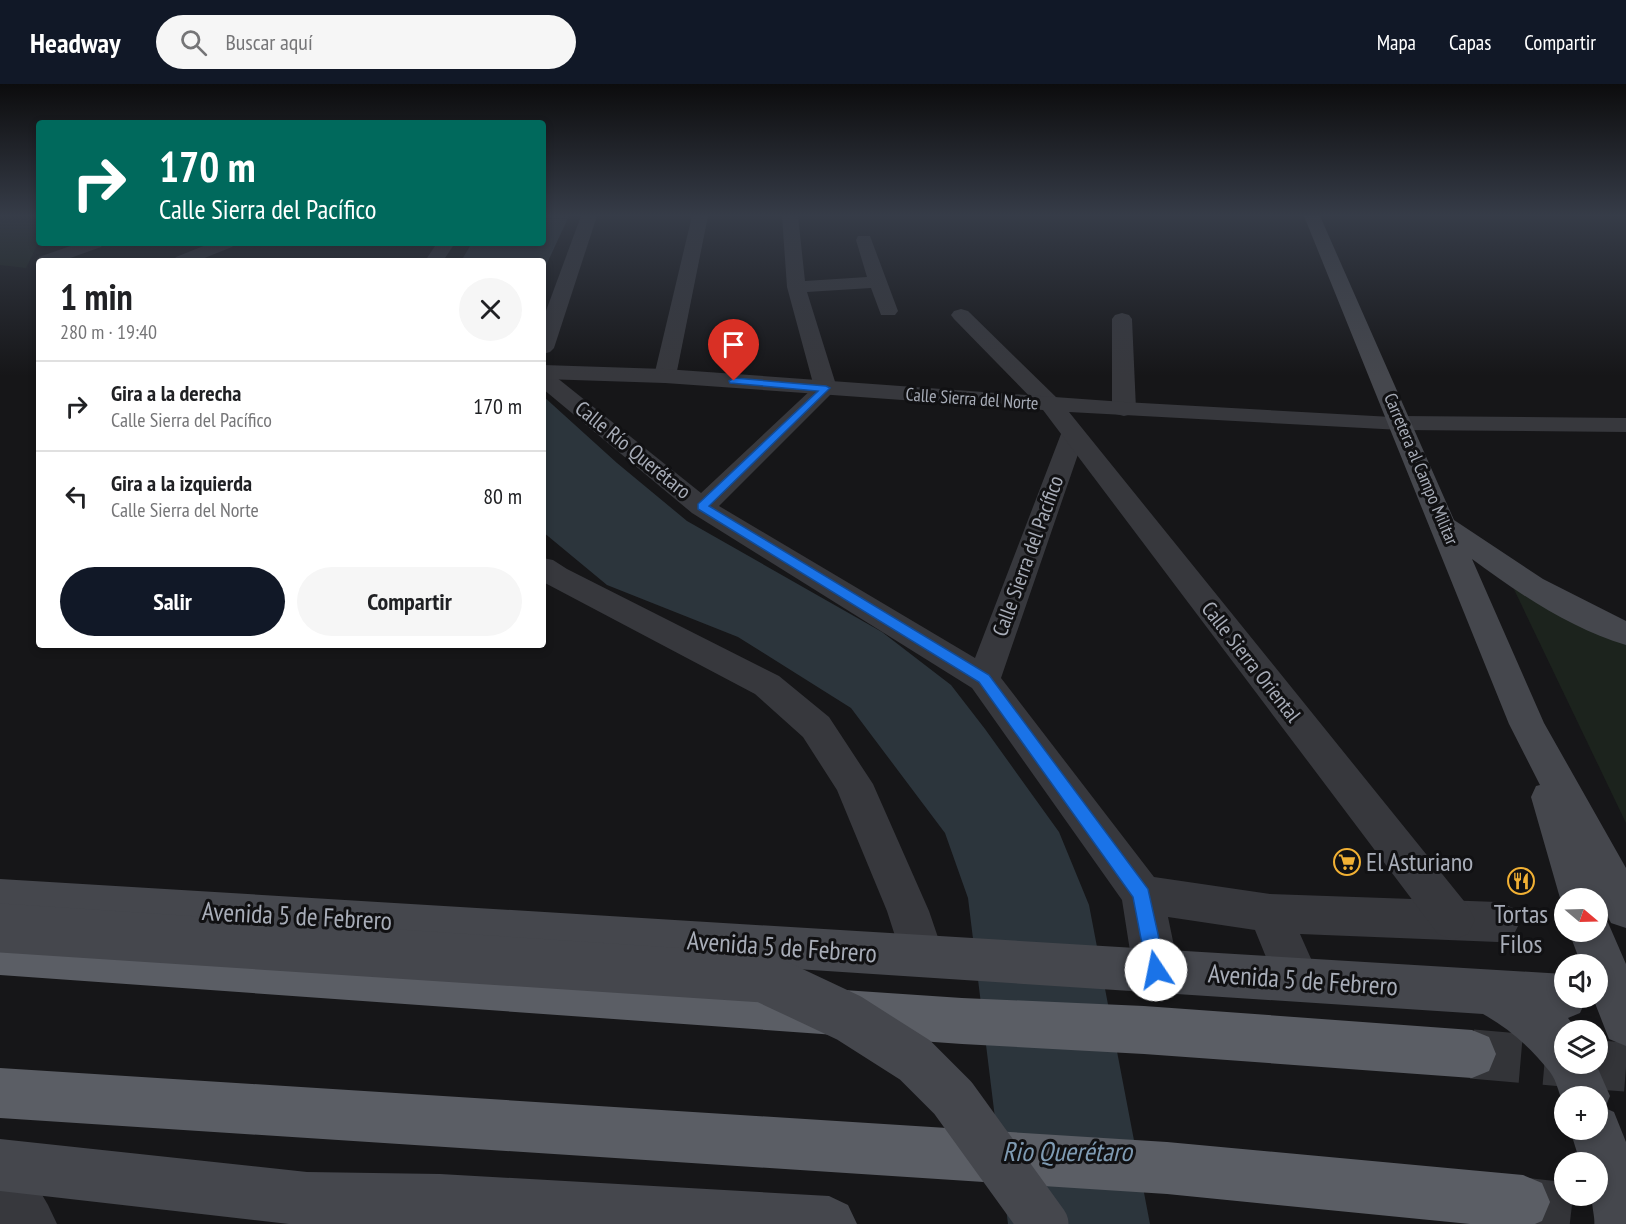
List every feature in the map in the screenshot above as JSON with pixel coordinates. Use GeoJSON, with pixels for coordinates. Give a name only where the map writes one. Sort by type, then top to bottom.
{"type":"FeatureCollection","features":[{"type":"Feature","properties":{"kind":"highway"},"geometry":{"type":"LineString","coordinates":[[0,954],[1472,1054]]}},
{"type":"Feature","properties":{"kind":"highway"},"geometry":{"type":"LineString","coordinates":[[0,1093],[1155,1168],[1523,1202]]}},
{"type":"Feature","properties":{"kind":"main road","name":"Carretera al Campo Militar"},"geometry":{"type":"LineString","coordinates":[[1335,269],[1445,525],[1527,724],[1578,888]]}},
{"type":"Feature","properties":{"kind":"main road"},"geometry":{"type":"LineString","coordinates":[[1445,525],[1486,557],[1540,593],[1626,634]]}},
{"type":"Feature","properties":{"kind":"main road","name":"Carretera al Campo Militar"},"geometry":{"type":"LineString","coordinates":[[1527,724],[1626,909]]}},
{"type":"Feature","properties":{"kind":"main road","name":"Avenida 5 de Febrero"},"geometry":{"type":"LineString","coordinates":[[0,897],[1554,996]]}},
{"type":"Feature","properties":{"kind":"main road"},"geometry":{"type":"LineString","coordinates":[[0,928],[764,978],[849,1018],[915,1059],[953,1098],[1044,1224]]}},
{"type":"Feature","properties":{"kind":"main road"},"geometry":{"type":"LineString","coordinates":[[1594,942],[1612,1005]]}},
{"type":"Feature","properties":{"kind":"main road"},"geometry":{"type":"LineString","coordinates":[[1486,992],[1534,1019],[1554,1035]]}},
{"type":"Feature","properties":{"kind":"main road"},"geometry":{"type":"LineString","coordinates":[[1599,1140],[1621,1205],[1623,1224]]}},
{"type":"Feature","properties":{"kind":"main road"},"geometry":{"type":"LineString","coordinates":[[0,1165],[429,1213],[680,1217],[829,1224]]}},
{"type":"Feature","properties":{"kind":"street"},"geometry":{"type":"LineString","coordinates":[[546,339],[570,269]]}},
{"type":"Feature","properties":{"kind":"street"},"geometry":{"type":"LineString","coordinates":[[665,376],[688,269]]}},
{"type":"Feature","properties":{"kind":"street"},"geometry":{"type":"LineString","coordinates":[[702,507],[826,388],[796,287],[794,269]]}},
{"type":"Feature","properties":{"kind":"street"},"geometry":{"type":"LineString","coordinates":[[874,269],[888,311]]}},
{"type":"Feature","properties":{"kind":"street"},"geometry":{"type":"LineString","coordinates":[[796,287],[879,282]]}},
{"type":"Feature","properties":{"kind":"street","name":"Calle Sierra Oriental"},"geometry":{"type":"LineString","coordinates":[[961,315],[1050,404],[1453,920]]}},
{"type":"Feature","properties":{"kind":"street"},"geometry":{"type":"LineString","coordinates":[[1122,319],[1124,409]]}},
{"type":"Feature","properties":{"kind":"street","name":"Calle Sierra del Norte"},"geometry":{"type":"LineString","coordinates":[[546,372],[665,376],[1124,409],[1401,423],[1626,425]]}},
{"type":"Feature","properties":{"kind":"street","name":"Calle Río Querétaro"},"geometry":{"type":"LineString","coordinates":[[546,380],[702,507],[984,679],[1142,894],[1139,969]]}},
{"type":"Feature","properties":{"kind":"street","name":"Calle Sierra del Pacífico"},"geometry":{"type":"LineString","coordinates":[[984,679],[1073,434]]}},
{"type":"Feature","properties":{"kind":"street"},"geometry":{"type":"LineString","coordinates":[[546,569],[767,685],[816,727],[854,784],[908,911],[941,956]]}},
{"type":"Feature","properties":{"kind":"street"},"geometry":{"type":"LineString","coordinates":[[1142,894],[1269,913],[1498,922]]}},
{"type":"Feature","properties":{"kind":"street"},"geometry":{"type":"LineString","coordinates":[[1269,913],[1297,979]]}},
{"type":"Feature","properties":{"kind":"street"},"geometry":{"type":"LineString","coordinates":[[0,1174],[29,1224]]}},
{"type":"Feature","properties":{"kind":"shaded area"},"geometry":{"type":"Polygon","coordinates":[[[1511,583],[1626,632],[1626,823],[1511,583]]]}},
{"type":"Feature","properties":{"kind":"water","name":"Rio Querétaro"},"geometry":{"type":"Polygon","coordinates":[[[546,399],[617,463],[687,521],[882,632],[951,685],[1059,832],[1089,905],[1150,1224],[1008,1224],[968,898],[945,833],[851,708],[738,637],[607,585],[546,534],[546,399]]]}},
{"type":"Feature","properties":{"kind":"tunnel"},"geometry":{"type":"LineString","coordinates":[[1472,1054],[1554,1061]]}},
{"type":"Feature","properties":{"kind":"tunnel"},"geometry":{"type":"LineString","coordinates":[[1608,1066],[1626,1067]]}},
{"type":"Feature","properties":{"kind":"tunnel"},"geometry":{"type":"LineString","coordinates":[[1523,1202],[1626,1214]]}},
{"type":"Feature","properties":{"kind":"place","name":"El Asturiano"},"geometry":{"type":"Point","coordinates":[1347,862]}},
{"type":"Feature","properties":{"kind":"place","name":"Tortas Filos"},"geometry":{"type":"Point","coordinates":[1521,881]}},
{"type":"Feature","properties":{"kind":"route"},"geometry":{"type":"LineString","coordinates":[[734,381],[826,388],[702,507],[984,679],[1142,894],[1156,970]]}}]}
